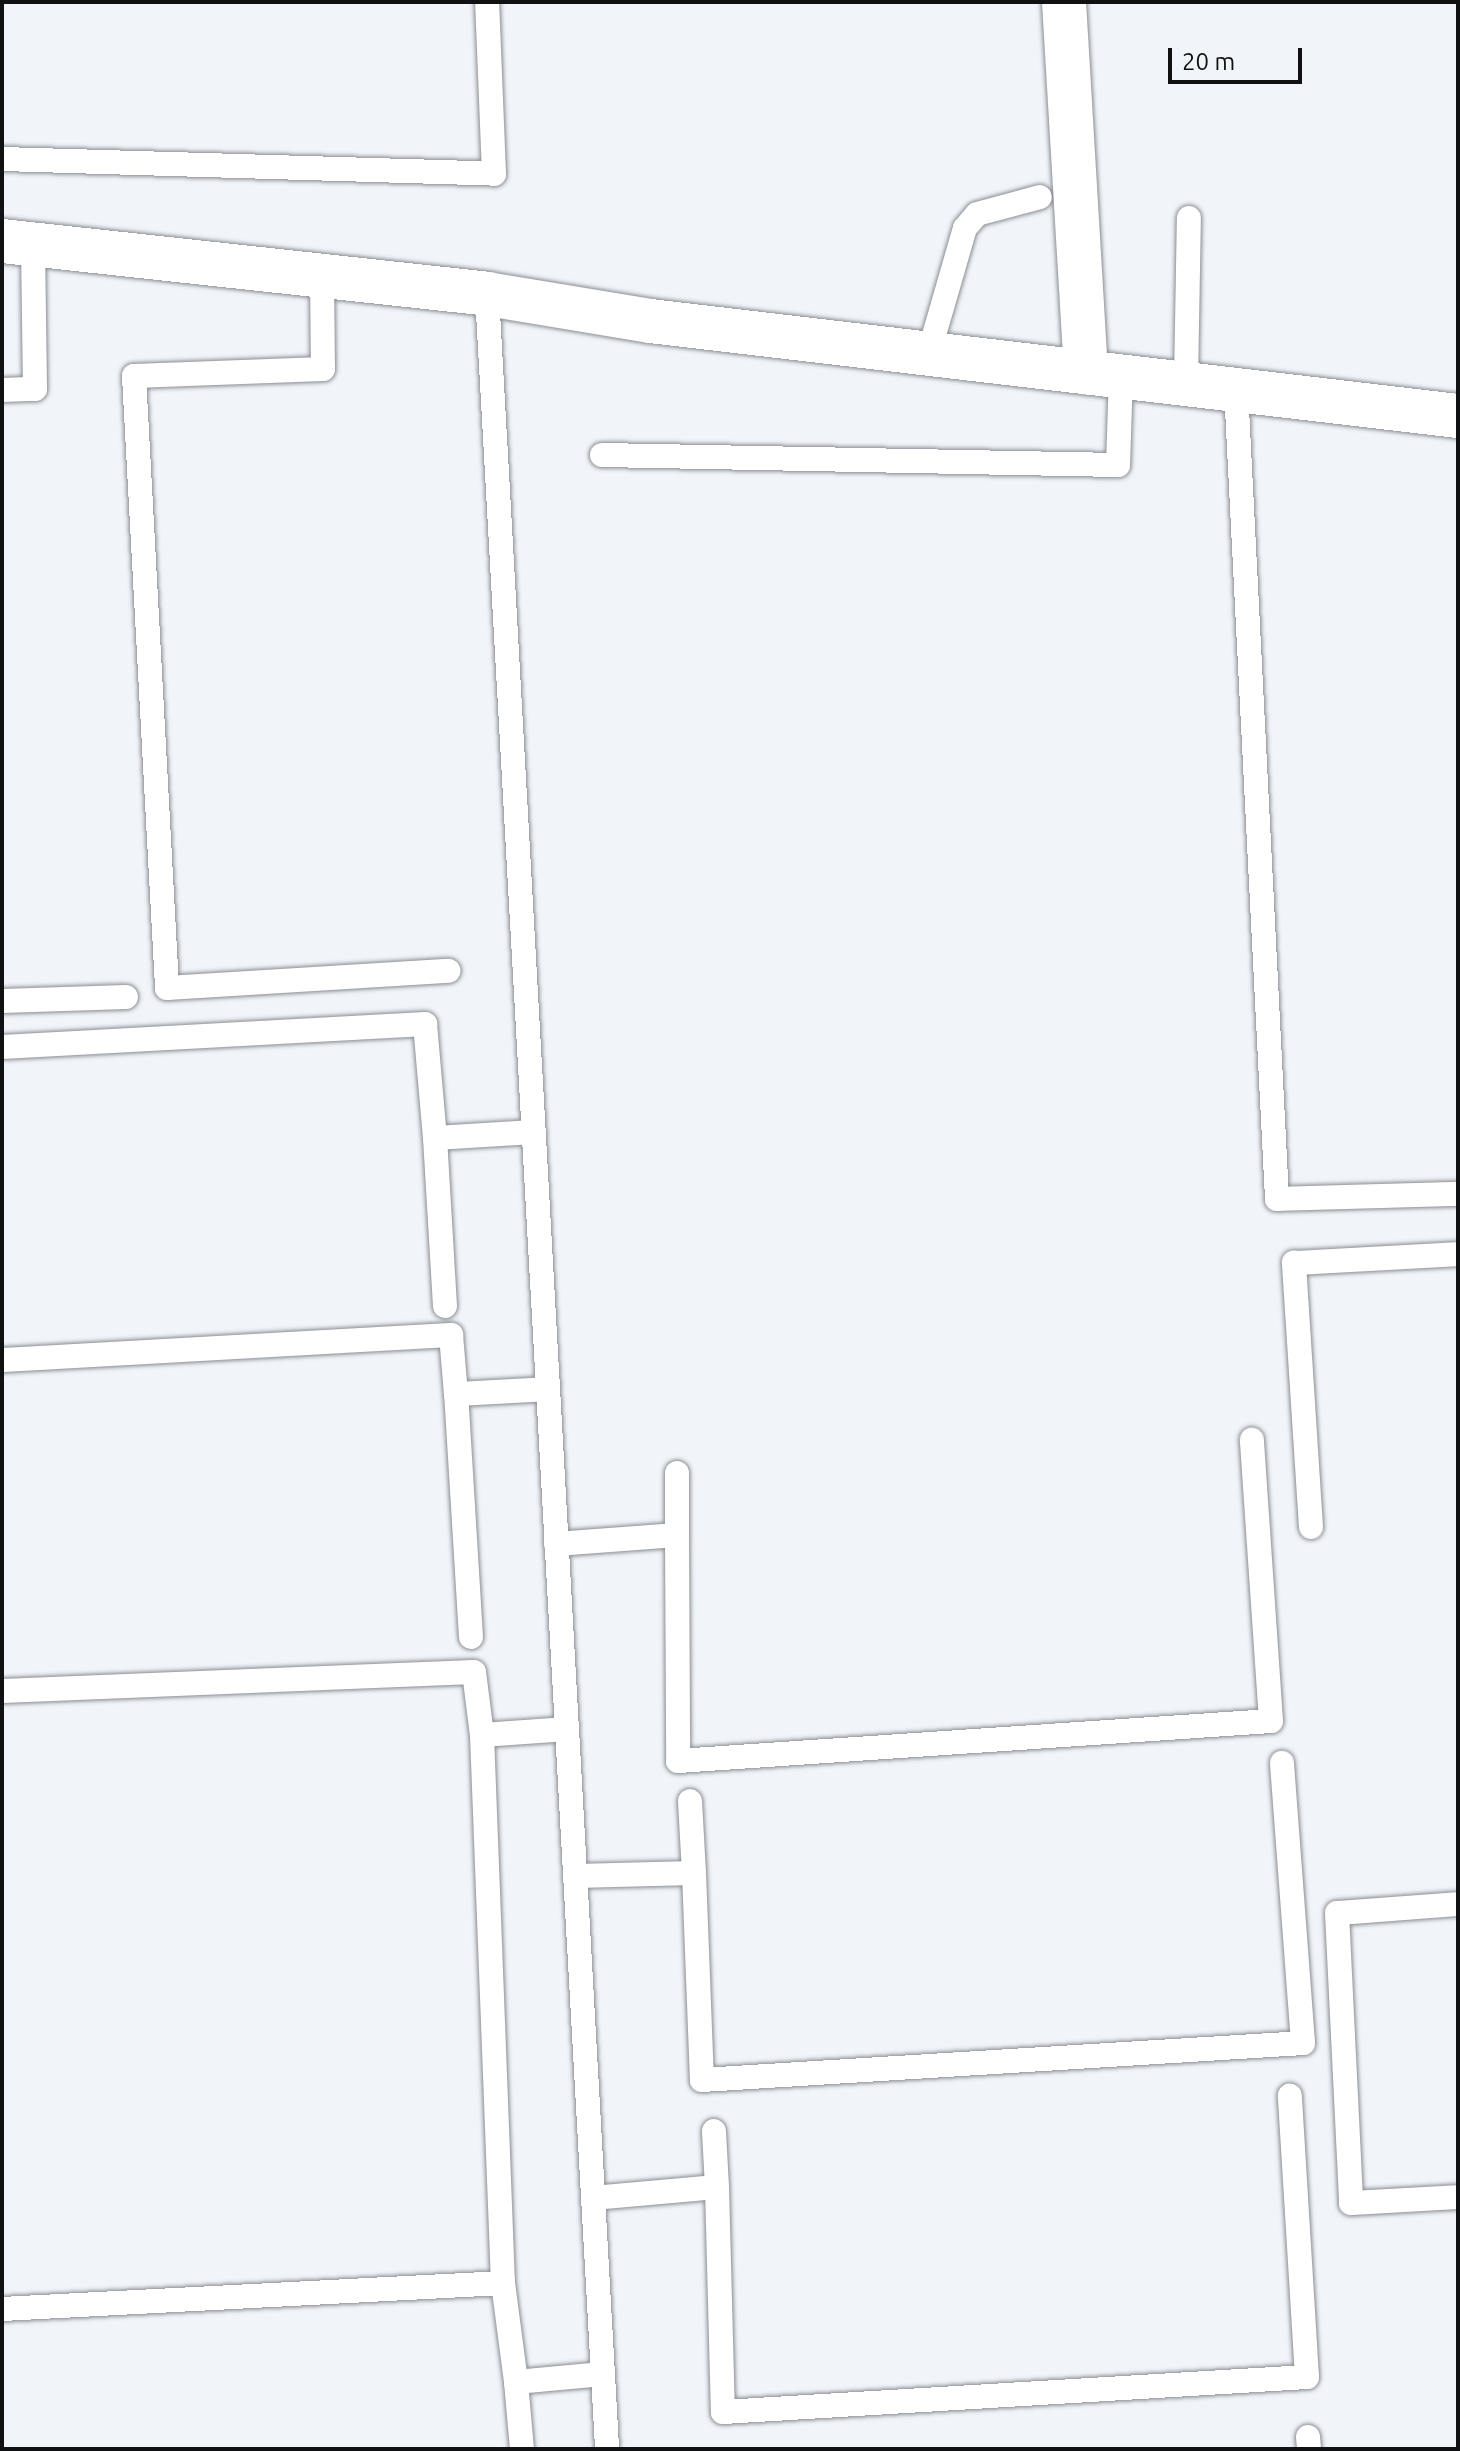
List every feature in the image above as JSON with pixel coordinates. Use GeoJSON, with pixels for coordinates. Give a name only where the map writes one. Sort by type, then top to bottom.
{"type":"FeatureCollection","features":[{"type":"Feature","properties":{"kind":"street"},"geometry":{"type":"LineString","coordinates":[[1064,2],[1103,374]]}},
{"type":"Feature","properties":{"kind":"street"},"geometry":{"type":"LineString","coordinates":[[18,243],[487,294],[650,321],[928,356],[1458,416]]}},
{"type":"Feature","properties":{"kind":"lane"},"geometry":{"type":"LineString","coordinates":[[2,159],[494,174],[487,2]]}},
{"type":"Feature","properties":{"kind":"lane"},"geometry":{"type":"LineString","coordinates":[[928,356],[965,228],[977,214],[1040,197]]}},
{"type":"Feature","properties":{"kind":"lane"},"geometry":{"type":"LineString","coordinates":[[1186,383],[1189,218]]}},
{"type":"Feature","properties":{"kind":"lane"},"geometry":{"type":"LineString","coordinates":[[2,390],[35,389],[18,243]]}},
{"type":"Feature","properties":{"kind":"lane"},"geometry":{"type":"LineString","coordinates":[[322,276],[323,369],[134,376],[167,988],[448,971]]}},
{"type":"Feature","properties":{"kind":"lane"},"geometry":{"type":"LineString","coordinates":[[487,294],[607,2449]]}},
{"type":"Feature","properties":{"kind":"lane"},"geometry":{"type":"LineString","coordinates":[[602,455],[1118,465],[1103,374]]}},
{"type":"Feature","properties":{"kind":"lane"},"geometry":{"type":"LineString","coordinates":[[1236,389],[1277,1199],[1458,1194]]}},
{"type":"Feature","properties":{"kind":"lane"},"geometry":{"type":"LineString","coordinates":[[2,1001],[126,997]]}},
{"type":"Feature","properties":{"kind":"lane"},"geometry":{"type":"LineString","coordinates":[[2,1047],[425,1024],[445,1306]]}},
{"type":"Feature","properties":{"kind":"lane"},"geometry":{"type":"LineString","coordinates":[[435,1138],[534,1132]]}},
{"type":"Feature","properties":{"kind":"lane"},"geometry":{"type":"LineString","coordinates":[[1311,1527],[1294,1263],[1458,1254]]}},
{"type":"Feature","properties":{"kind":"lane"},"geometry":{"type":"LineString","coordinates":[[2,1360],[451,1335],[471,1637]]}},
{"type":"Feature","properties":{"kind":"lane"},"geometry":{"type":"LineString","coordinates":[[456,1394],[547,1389]]}},
{"type":"Feature","properties":{"kind":"lane"},"geometry":{"type":"LineString","coordinates":[[677,1473],[678,1761],[1271,1721],[1252,1440]]}},
{"type":"Feature","properties":{"kind":"lane"},"geometry":{"type":"LineString","coordinates":[[556,1544],[677,1535]]}},
{"type":"Feature","properties":{"kind":"lane"},"geometry":{"type":"LineString","coordinates":[[2,1691],[474,1672],[482,1735],[503,2283],[522,2449]]}},
{"type":"Feature","properties":{"kind":"lane"},"geometry":{"type":"LineString","coordinates":[[482,1735],[567,1729]]}},
{"type":"Feature","properties":{"kind":"lane"},"geometry":{"type":"LineString","coordinates":[[690,1801],[702,2080],[1303,2043],[1282,1763]]}},
{"type":"Feature","properties":{"kind":"lane"},"geometry":{"type":"LineString","coordinates":[[575,1876],[694,1873]]}},
{"type":"Feature","properties":{"kind":"lane"},"geometry":{"type":"LineString","coordinates":[[1458,1904],[1337,1913],[1351,2203],[1458,2197]]}},
{"type":"Feature","properties":{"kind":"lane"},"geometry":{"type":"LineString","coordinates":[[714,2131],[723,2412],[1307,2377],[1290,2096]]}},
{"type":"Feature","properties":{"kind":"lane"},"geometry":{"type":"LineString","coordinates":[[593,2198],[717,2187]]}},
{"type":"Feature","properties":{"kind":"lane"},"geometry":{"type":"LineString","coordinates":[[2,2309],[503,2283]]}},
{"type":"Feature","properties":{"kind":"lane"},"geometry":{"type":"LineString","coordinates":[[516,2382],[603,2374]]}}]}
